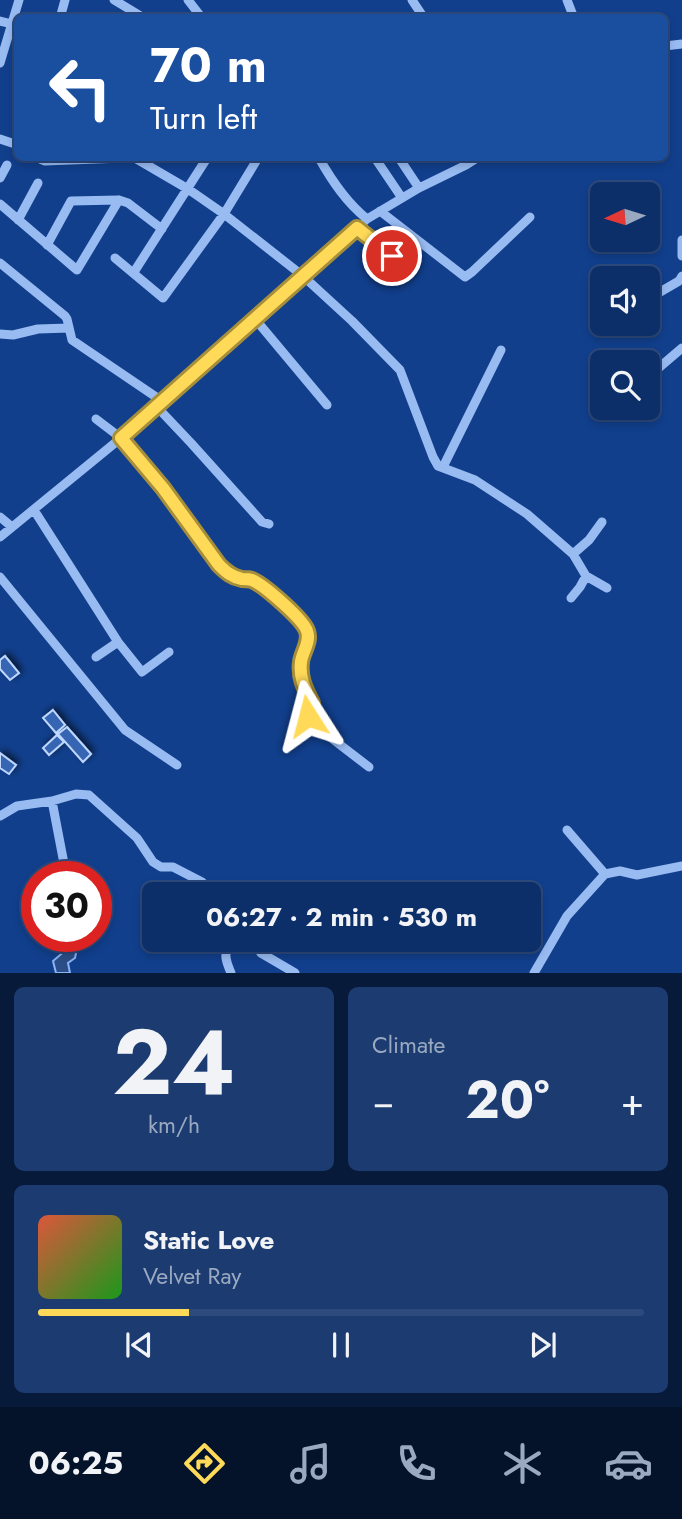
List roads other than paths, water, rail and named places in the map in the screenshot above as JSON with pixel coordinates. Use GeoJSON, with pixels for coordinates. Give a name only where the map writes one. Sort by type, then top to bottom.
{"type":"FeatureCollection","features":[{"type":"Feature","properties":{"kind":"street"},"geometry":{"type":"LineString","coordinates":[[114,0],[137,14]]}},
{"type":"Feature","properties":{"kind":"street"},"geometry":{"type":"LineString","coordinates":[[188,0],[199,14]]}},
{"type":"Feature","properties":{"kind":"street"},"geometry":{"type":"LineString","coordinates":[[1,59],[14,17]]}},
{"type":"Feature","properties":{"kind":"street"},"geometry":{"type":"LineString","coordinates":[[0,21],[12,24]]}},
{"type":"Feature","properties":{"kind":"street"},"geometry":{"type":"LineString","coordinates":[[43,161],[64,161]]}},
{"type":"Feature","properties":{"kind":"street"},"geometry":{"type":"LineString","coordinates":[[140,161],[224,214],[303,276],[399,368],[438,466],[475,480],[527,514],[573,554],[586,576],[607,588]]}},
{"type":"Feature","properties":{"kind":"street"},"geometry":{"type":"LineString","coordinates":[[152,168],[157,161]]}},
{"type":"Feature","properties":{"kind":"street"},"geometry":{"type":"LineString","coordinates":[[134,272],[205,161]]}},
{"type":"Feature","properties":{"kind":"street"},"geometry":{"type":"LineString","coordinates":[[115,258],[163,298],[224,214],[256,161]]}},
{"type":"Feature","properties":{"kind":"street"},"geometry":{"type":"LineString","coordinates":[[321,161],[341,193],[367,219]]}},
{"type":"Feature","properties":{"kind":"street"},"geometry":{"type":"LineString","coordinates":[[377,161],[402,198]]}},
{"type":"Feature","properties":{"kind":"street"},"geometry":{"type":"LineString","coordinates":[[404,161],[419,188]]}},
{"type":"Feature","properties":{"kind":"street"},"geometry":{"type":"LineString","coordinates":[[0,537],[121,438],[367,219],[472,161]]}},
{"type":"Feature","properties":{"kind":"street"},"geometry":{"type":"LineString","coordinates":[[0,178],[6,165]]}},
{"type":"Feature","properties":{"kind":"street"},"geometry":{"type":"LineString","coordinates":[[18,220],[38,183]]}},
{"type":"Feature","properties":{"kind":"street"},"geometry":{"type":"LineString","coordinates":[[47,245],[71,201],[119,200],[162,229]]}},
{"type":"Feature","properties":{"kind":"street"},"geometry":{"type":"LineString","coordinates":[[0,204],[77,270],[119,200]]}},
{"type":"Feature","properties":{"kind":"street"},"geometry":{"type":"LineString","coordinates":[[380,211],[465,277],[530,217]]}},
{"type":"Feature","properties":{"kind":"street"},"geometry":{"type":"LineString","coordinates":[[357,228],[392,256]]}},
{"type":"Feature","properties":{"kind":"street"},"geometry":{"type":"LineString","coordinates":[[682,240],[682,256]]}},
{"type":"Feature","properties":{"kind":"street"},"geometry":{"type":"LineString","coordinates":[[0,263],[65,316],[72,340],[159,404],[262,522],[269,524]]}},
{"type":"Feature","properties":{"kind":"street"},"geometry":{"type":"LineString","coordinates":[[660,292],[679,281],[682,276]]}},
{"type":"Feature","properties":{"kind":"street"},"geometry":{"type":"LineString","coordinates":[[255,319],[327,405]]}},
{"type":"Feature","properties":{"kind":"street"},"geometry":{"type":"LineString","coordinates":[[0,334],[13,335],[38,329],[69,328]]}},
{"type":"Feature","properties":{"kind":"street"},"geometry":{"type":"LineString","coordinates":[[660,367],[682,348]]}},
{"type":"Feature","properties":{"kind":"street"},"geometry":{"type":"LineString","coordinates":[[443,467],[500,350]]}},
{"type":"Feature","properties":{"kind":"street"},"geometry":{"type":"LineString","coordinates":[[96,419],[121,438],[229,575],[252,580],[295,614],[307,631],[308,642],[301,660],[301,680],[312,703],[308,716],[313,724],[369,767]]}},
{"type":"Feature","properties":{"kind":"street"},"geometry":{"type":"LineString","coordinates":[[34,510],[118,642],[142,672],[169,652]]}},
{"type":"Feature","properties":{"kind":"street"},"geometry":{"type":"LineString","coordinates":[[0,517],[12,527]]}},
{"type":"Feature","properties":{"kind":"street"},"geometry":{"type":"LineString","coordinates":[[573,554],[589,540],[602,522]]}},
{"type":"Feature","properties":{"kind":"street"},"geometry":{"type":"LineString","coordinates":[[0,576],[125,730],[177,765]]}},
{"type":"Feature","properties":{"kind":"street"},"geometry":{"type":"LineString","coordinates":[[571,598],[586,576]]}},
{"type":"Feature","properties":{"kind":"street"},"geometry":{"type":"LineString","coordinates":[[96,657],[118,642]]}},
{"type":"Feature","properties":{"kind":"street"},"geometry":{"type":"LineString","coordinates":[[0,816],[17,806],[76,794],[89,795],[137,838],[153,862],[161,867],[173,867],[202,882]]}},
{"type":"Feature","properties":{"kind":"street"},"geometry":{"type":"LineString","coordinates":[[52,801],[64,861]]}},
{"type":"Feature","properties":{"kind":"street"},"geometry":{"type":"LineString","coordinates":[[567,830],[605,874]]}},
{"type":"Feature","properties":{"kind":"street"},"geometry":{"type":"LineString","coordinates":[[534,973],[566,916],[605,874],[621,871],[637,875],[682,866]]}},
{"type":"Feature","properties":{"kind":"street"},"geometry":{"type":"LineString","coordinates":[[226,952],[226,962],[231,973]]}},
{"type":"Feature","properties":{"kind":"street"},"geometry":{"type":"LineString","coordinates":[[260,952],[296,973]]}},
{"type":"Feature","properties":{"kind":"water"},"geometry":{"type":"Polygon","coordinates":[[[64,952],[76,953],[75,958],[68,963],[70,973],[56,973],[53,961],[64,952]]]}}]}
